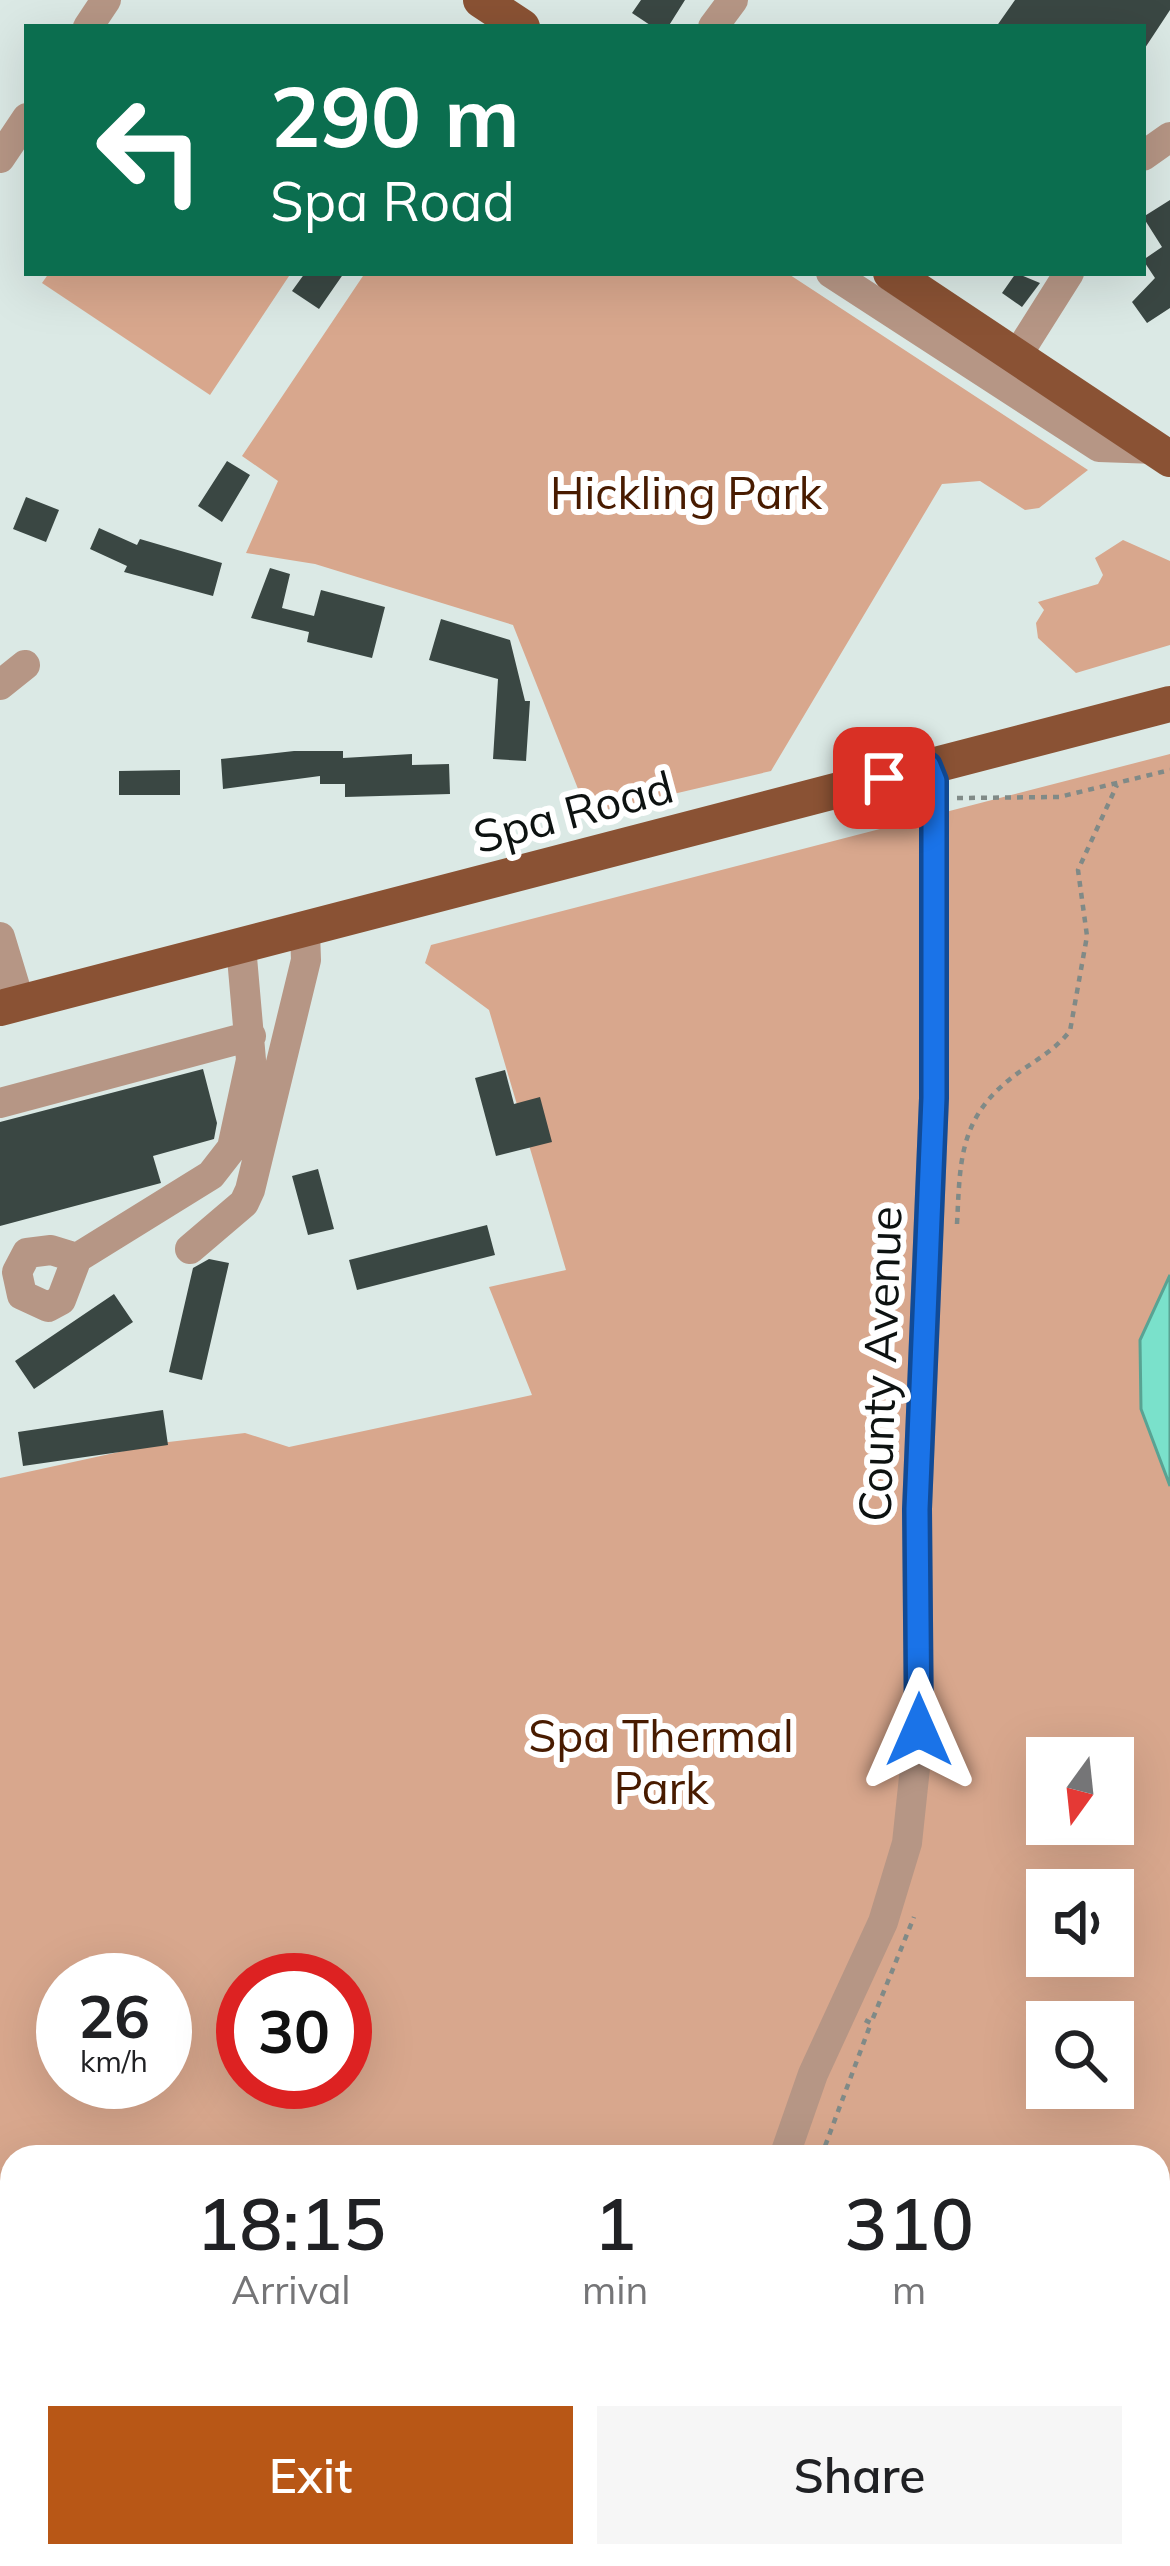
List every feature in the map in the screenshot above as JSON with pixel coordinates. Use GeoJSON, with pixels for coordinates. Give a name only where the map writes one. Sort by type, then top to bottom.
{"type":"FeatureCollection","features":[{"type":"Feature","properties":{"kind":"main road"},"geometry":{"type":"LineString","coordinates":[[481,0],[517,24]]}},
{"type":"Feature","properties":{"kind":"main road"},"geometry":{"type":"LineString","coordinates":[[895,276],[1163,454]]}},
{"type":"Feature","properties":{"kind":"main road","name":"Spa Road"},"geometry":{"type":"LineString","coordinates":[[10,1005],[938,782],[1170,704]]}},
{"type":"Feature","properties":{"kind":"street"},"geometry":{"type":"LineString","coordinates":[[0,158],[24,122]]}},
{"type":"Feature","properties":{"kind":"street"},"geometry":{"type":"LineString","coordinates":[[836,276],[1099,447],[1163,454]]}},
{"type":"Feature","properties":{"kind":"street"},"geometry":{"type":"LineString","coordinates":[[1016,357],[1067,276]]}},
{"type":"Feature","properties":{"kind":"street"},"geometry":{"type":"LineString","coordinates":[[0,685],[25,665]]}},
{"type":"Feature","properties":{"kind":"street","name":"County Avenue"},"geometry":{"type":"LineString","coordinates":[[790,2145],[856,2017],[907,1843],[919,1730],[917,1509],[934,1098],[934,781],[938,782]]}},
{"type":"Feature","properties":{"kind":"street"},"geometry":{"type":"LineString","coordinates":[[190,1249],[244,1203],[250,1190],[306,960],[304,932]]}},
{"type":"Feature","properties":{"kind":"street"},"geometry":{"type":"LineString","coordinates":[[0,937],[10,1005]]}},
{"type":"Feature","properties":{"kind":"street"},"geometry":{"type":"LineString","coordinates":[[77,1258],[211,1174],[227,1156],[251,1060],[242,946]]}},
{"type":"Feature","properties":{"kind":"street"},"geometry":{"type":"LineString","coordinates":[[0,1102],[251,1036]]}},
{"type":"Feature","properties":{"kind":"path"},"geometry":{"type":"LineString","coordinates":[[938,782],[1059,797],[1170,770]]}},
{"type":"Feature","properties":{"kind":"path"},"geometry":{"type":"LineString","coordinates":[[956,1241],[961,1150],[974,1119],[1002,1085],[1070,1031],[1087,936],[1078,869],[1117,785]]}},
{"type":"Feature","properties":{"kind":"path"},"geometry":{"type":"LineString","coordinates":[[823,2145],[856,2017],[916,1909]]}},
{"type":"Feature","properties":{"kind":"green space"},"geometry":{"type":"Polygon","coordinates":[[[47,276],[289,276],[210,395],[42,283],[47,276]]]}},
{"type":"Feature","properties":{"kind":"green space","name":"Hickling Park"},"geometry":{"type":"Polygon","coordinates":[[[363,276],[792,276],[1088,470],[1039,508],[1025,510],[980,481],[942,484],[771,771],[588,814],[513,625],[315,564],[246,553],[278,481],[242,456],[363,276]]]}},
{"type":"Feature","properties":{"kind":"green space"},"geometry":{"type":"Polygon","coordinates":[[[1123,540],[1170,561],[1170,645],[1076,673],[1038,638],[1036,623],[1044,610],[1038,602],[1098,584],[1103,575],[1095,558],[1123,540]]]}},
{"type":"Feature","properties":{"kind":"green space","name":"Spa Thermal Park"},"geometry":{"type":"Polygon","coordinates":[[[1170,754],[1170,1275],[1140,1340],[1141,1409],[1170,1486],[1170,2145],[0,2145],[0,1478],[160,1443],[245,1433],[289,1447],[532,1395],[489,1287],[566,1270],[489,1010],[425,963],[431,945],[1170,754]]]}},
{"type":"Feature","properties":{"kind":"shaded area"},"geometry":{"type":"Polygon","coordinates":[[[1170,1275],[1170,1486],[1141,1409],[1140,1340],[1170,1275]]]}},
{"type":"Feature","properties":{"kind":"building"},"geometry":{"type":"Polygon","coordinates":[[[641,0],[685,0],[670,24],[648,24],[632,13],[641,0]]]}},
{"type":"Feature","properties":{"kind":"building"},"geometry":{"type":"Polygon","coordinates":[[[1015,0],[1170,0],[1170,10],[1146,46],[1146,24],[998,24],[1015,0]]]}},
{"type":"Feature","properties":{"kind":"building"},"geometry":{"type":"Polygon","coordinates":[[[1170,200],[1170,308],[1147,323],[1132,302],[1155,278],[1146,258],[1162,247],[1146,215],[1170,200]]]}},
{"type":"Feature","properties":{"kind":"building"},"geometry":{"type":"Polygon","coordinates":[[[303,276],[342,276],[319,309],[292,291],[303,276]]]}},
{"type":"Feature","properties":{"kind":"building"},"geometry":{"type":"Polygon","coordinates":[[[1014,276],[1040,283],[1022,307],[1002,293],[1014,276]]]}},
{"type":"Feature","properties":{"kind":"building"},"geometry":{"type":"Polygon","coordinates":[[[227,461],[250,475],[222,522],[198,506],[227,461]]]}},
{"type":"Feature","properties":{"kind":"building"},"geometry":{"type":"Polygon","coordinates":[[[26,497],[59,510],[46,542],[13,529],[26,497]]]}},
{"type":"Feature","properties":{"kind":"building"},"geometry":{"type":"Polygon","coordinates":[[[99,528],[137,545],[140,539],[222,563],[213,596],[124,572],[127,566],[90,549],[99,528]]]}},
{"type":"Feature","properties":{"kind":"building"},"geometry":{"type":"Polygon","coordinates":[[[270,568],[290,574],[282,608],[314,616],[321,590],[385,607],[372,658],[307,642],[309,632],[251,618],[270,568]]]}},
{"type":"Feature","properties":{"kind":"building"},"geometry":{"type":"Polygon","coordinates":[[[441,619],[510,640],[525,701],[530,701],[526,761],[493,759],[498,679],[429,660],[441,619]]]}},
{"type":"Feature","properties":{"kind":"building"},"geometry":{"type":"Polygon","coordinates":[[[343,751],[343,758],[412,754],[412,765],[449,764],[450,794],[345,797],[345,784],[320,784],[320,776],[223,789],[221,759],[343,751]]]}},
{"type":"Feature","properties":{"kind":"building"},"geometry":{"type":"Polygon","coordinates":[[[180,770],[180,795],[119,795],[119,771],[180,770]]]}},
{"type":"Feature","properties":{"kind":"building"},"geometry":{"type":"Polygon","coordinates":[[[203,1069],[217,1123],[214,1139],[153,1156],[161,1183],[0,1226],[0,1122],[203,1069]]]}},
{"type":"Feature","properties":{"kind":"building"},"geometry":{"type":"Polygon","coordinates":[[[505,1070],[514,1104],[540,1097],[552,1142],[496,1156],[475,1078],[505,1070]]]}},
{"type":"Feature","properties":{"kind":"building"},"geometry":{"type":"Polygon","coordinates":[[[318,1169],[334,1229],[308,1235],[292,1176],[318,1169]]]}},
{"type":"Feature","properties":{"kind":"building"},"geometry":{"type":"Polygon","coordinates":[[[487,1225],[495,1255],[357,1290],[349,1260],[487,1225]]]}},
{"type":"Feature","properties":{"kind":"building"},"geometry":{"type":"Polygon","coordinates":[[[209,1259],[229,1263],[202,1380],[169,1372],[193,1268],[209,1259]]]}},
{"type":"Feature","properties":{"kind":"building"},"geometry":{"type":"Polygon","coordinates":[[[114,1294],[133,1322],[34,1389],[15,1361],[114,1294]]]}},
{"type":"Feature","properties":{"kind":"building"},"geometry":{"type":"Polygon","coordinates":[[[163,1410],[168,1445],[23,1466],[18,1432],[163,1410]]]}},
{"type":"Feature","properties":{"kind":"route"},"geometry":{"type":"LineString","coordinates":[[884,778],[928,766],[934,781],[934,1098],[917,1509],[919,1730]]}}]}
